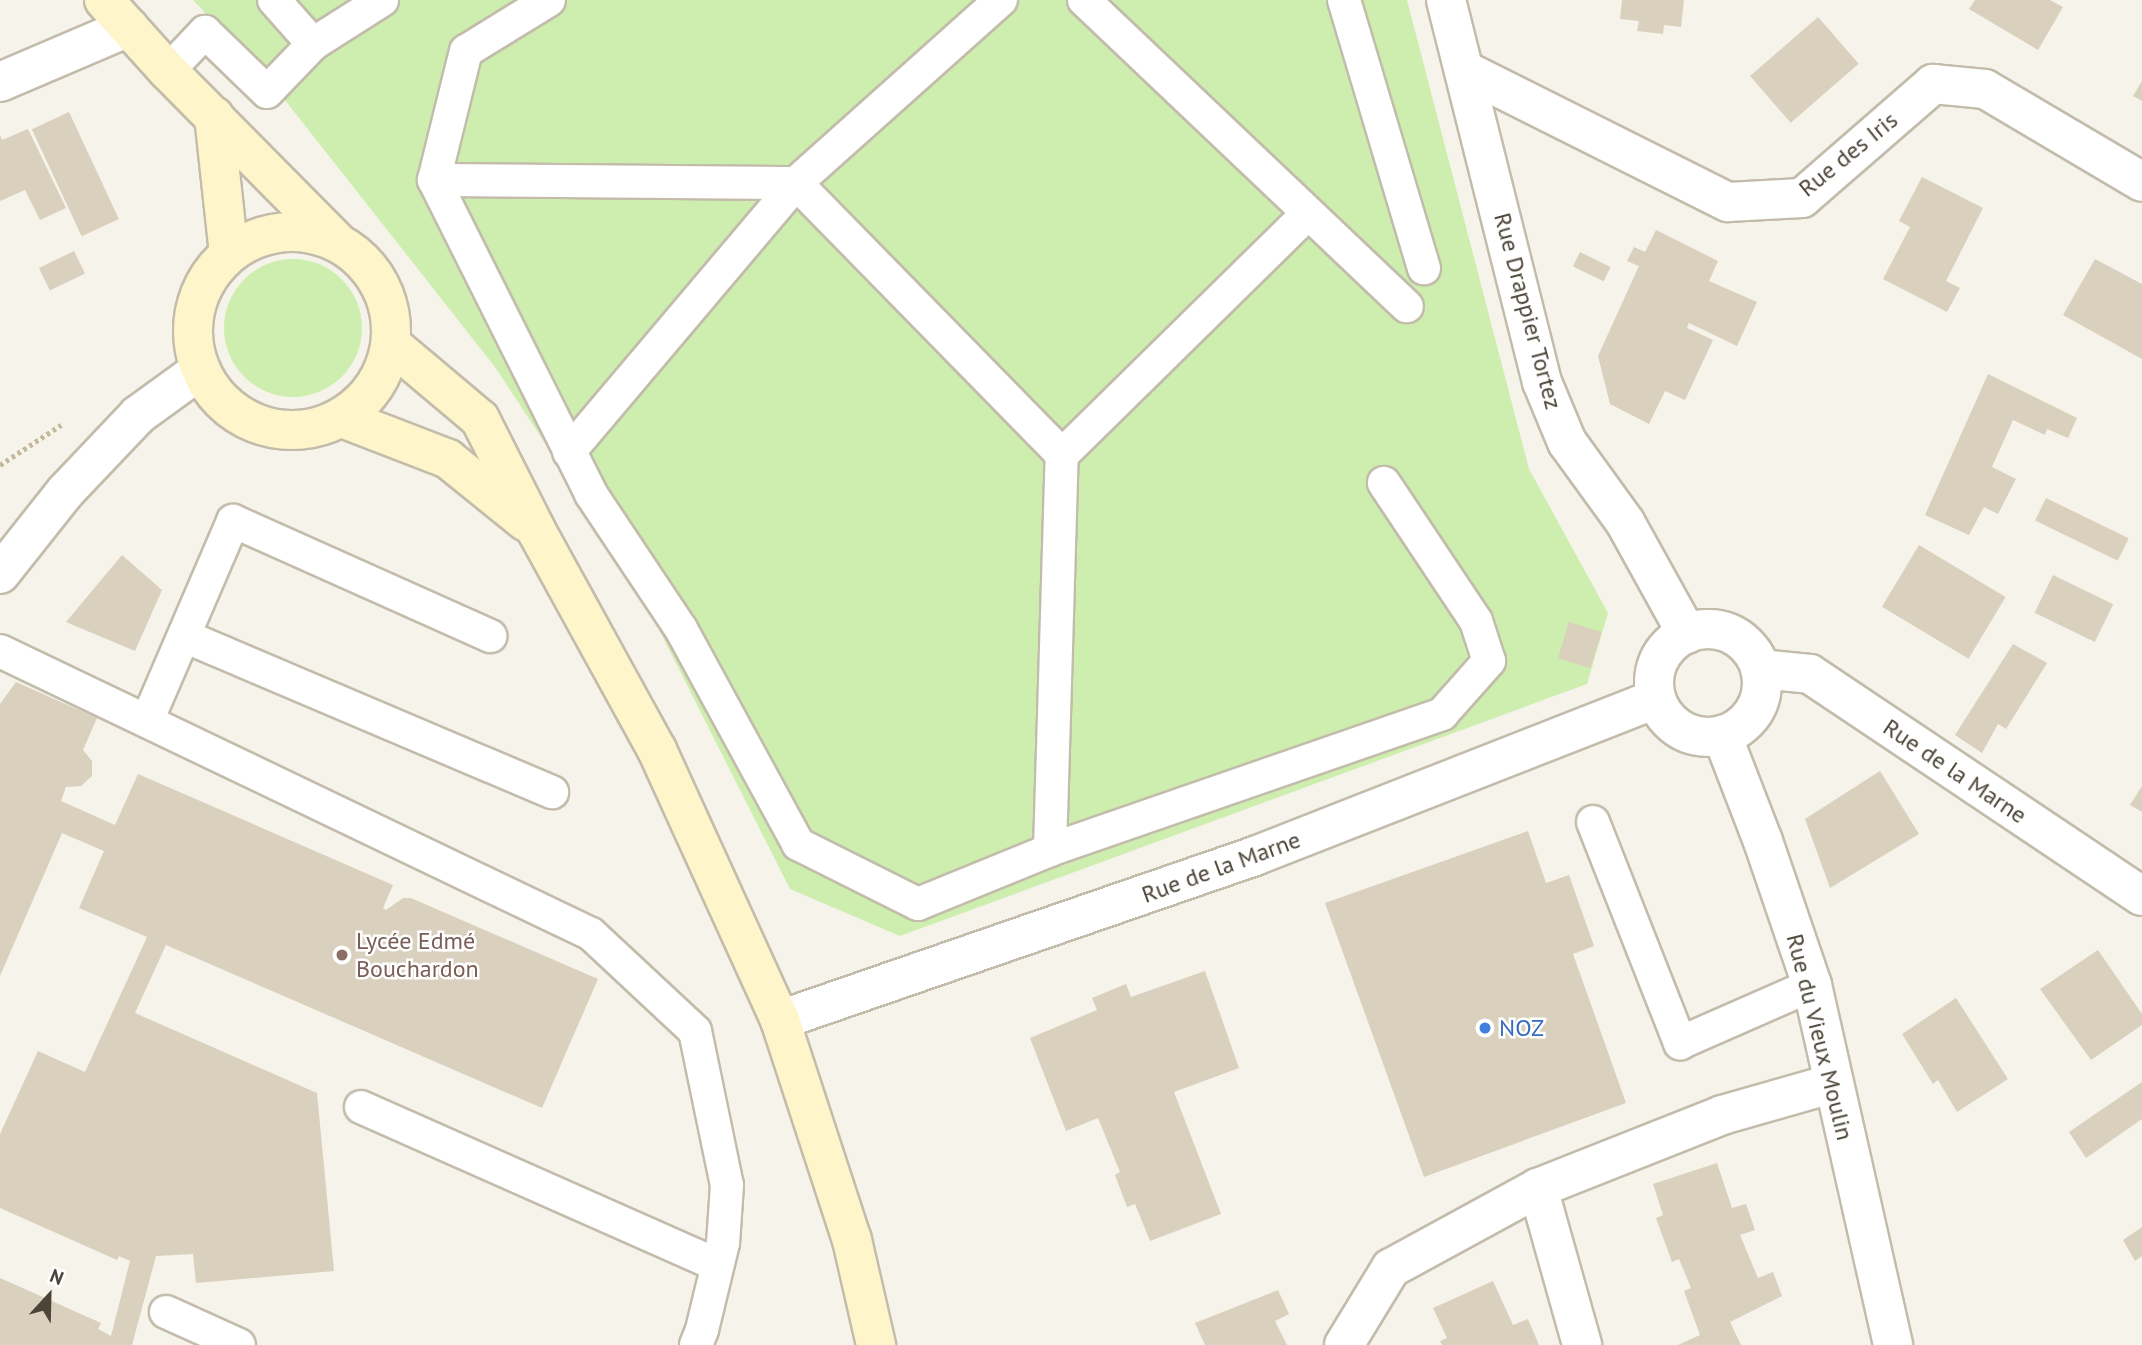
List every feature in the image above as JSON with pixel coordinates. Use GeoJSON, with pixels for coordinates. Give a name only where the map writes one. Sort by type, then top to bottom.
{"type":"FeatureCollection","features":[{"type":"Feature","properties":{"kind":"street","name":"Rue Drappier Tortez"},"geometry":{"type":"LineString","coordinates":[[1446,0],[1542,382],[1567,442],[1625,523],[1687,634]]}},
{"type":"Feature","properties":{"kind":"street"},"geometry":{"type":"LineString","coordinates":[[0,82],[116,14],[168,71],[336,241],[361,259],[380,284],[390,313],[391,344],[386,366],[375,387],[342,418],[316,428],[288,431],[260,426],[235,413],[215,394],[200,370],[192,339],[194,307],[207,277],[229,253],[253,239],[280,232],[309,233],[336,241]]}},
{"type":"Feature","properties":{"kind":"street","name":"Rue des Iris"},"geometry":{"type":"LineString","coordinates":[[1466,71],[1728,202],[1802,198],[1933,84],[1985,89],[2142,181]]}},
{"type":"Feature","properties":{"kind":"street"},"geometry":{"type":"LineString","coordinates":[[214,116],[229,253]]}},
{"type":"Feature","properties":{"kind":"street"},"geometry":{"type":"LineString","coordinates":[[391,344],[480,419],[536,530],[657,750],[780,1020],[852,1240],[876,1345]]}},
{"type":"Feature","properties":{"kind":"street"},"geometry":{"type":"LineString","coordinates":[[0,574],[65,492],[138,415],[200,370]]}},
{"type":"Feature","properties":{"kind":"street"},"geometry":{"type":"LineString","coordinates":[[342,418],[448,459],[536,530]]}},
{"type":"Feature","properties":{"kind":"street"},"geometry":{"type":"LineString","coordinates":[[1702,629],[1732,634],[1745,643],[1760,669],[1762,686],[1759,703],[1750,717],[1738,728],[1722,735],[1689,734],[1664,713],[1656,699],[1654,683],[1660,661],[1673,642],[1702,629]]}},
{"type":"Feature","properties":{"kind":"street","name":"Rue de la Marne"},"geometry":{"type":"LineString","coordinates":[[1760,669],[1810,674],[2142,896]]}},
{"type":"Feature","properties":{"kind":"street","name":"Rue de la Marne"},"geometry":{"type":"LineString","coordinates":[[780,1020],[1255,856],[1656,699]]}},
{"type":"Feature","properties":{"kind":"street","name":"Rue du Vieux Moulin"},"geometry":{"type":"LineString","coordinates":[[1722,735],[1763,841],[1812,985],[1893,1345]]}},
{"type":"Feature","properties":{"kind":"street"},"geometry":{"type":"LineString","coordinates":[[1344,1345],[1391,1268],[1538,1188],[1722,1115],[1834,1083]]}},
{"type":"Feature","properties":{"kind":"street"},"geometry":{"type":"LineString","coordinates":[[1538,1188],[1582,1345]]}},
{"type":"Feature","properties":{"kind":"lane"},"geometry":{"type":"LineString","coordinates":[[274,0],[313,44]]}},
{"type":"Feature","properties":{"kind":"lane"},"geometry":{"type":"LineString","coordinates":[[168,71],[205,32],[267,92],[313,44],[382,0]]}},
{"type":"Feature","properties":{"kind":"lane"},"geometry":{"type":"LineString","coordinates":[[549,0],[466,51],[434,180],[591,494],[681,629],[798,844],[918,904],[1050,850],[1442,714],[1489,661],[1476,621],[1384,483]]}},
{"type":"Feature","properties":{"kind":"lane"},"geometry":{"type":"LineString","coordinates":[[569,452],[796,183],[1001,0]]}},
{"type":"Feature","properties":{"kind":"lane"},"geometry":{"type":"LineString","coordinates":[[1083,0],[1407,306]]}},
{"type":"Feature","properties":{"kind":"lane"},"geometry":{"type":"LineString","coordinates":[[1344,0],[1424,268]]}},
{"type":"Feature","properties":{"kind":"lane"},"geometry":{"type":"LineString","coordinates":[[434,180],[796,183],[1062,456]]}},
{"type":"Feature","properties":{"kind":"lane"},"geometry":{"type":"LineString","coordinates":[[1050,850],[1062,456],[1307,214]]}},
{"type":"Feature","properties":{"kind":"lane"},"geometry":{"type":"LineString","coordinates":[[147,721],[233,521],[490,636]]}},
{"type":"Feature","properties":{"kind":"lane"},"geometry":{"type":"LineString","coordinates":[[184,636],[552,792]]}},
{"type":"Feature","properties":{"kind":"lane"},"geometry":{"type":"LineString","coordinates":[[0,651],[591,934],[695,1031],[727,1185],[723,1243],[696,1345]]}},
{"type":"Feature","properties":{"kind":"lane"},"geometry":{"type":"LineString","coordinates":[[1593,822],[1680,1043],[1812,985]]}},
{"type":"Feature","properties":{"kind":"lane"},"geometry":{"type":"LineString","coordinates":[[361,1107],[718,1265]]}},
{"type":"Feature","properties":{"kind":"lane"},"geometry":{"type":"LineString","coordinates":[[166,1312],[239,1345]]}},
{"type":"Feature","properties":{"kind":"green space"},"geometry":{"type":"Polygon","coordinates":[[[193,0],[1407,0],[1529,469],[1608,613],[1587,684],[900,936],[790,889],[631,574],[495,367],[277,90],[193,0]]]}},
{"type":"Feature","properties":{"kind":"green space"},"geometry":{"type":"Polygon","coordinates":[[[293,259],[320,264],[342,279],[357,301],[362,328],[357,355],[342,377],[320,392],[293,397],[266,392],[244,377],[229,355],[224,328],[229,301],[244,279],[266,264],[293,259]]]}},
{"type":"Feature","properties":{"kind":"building"},"geometry":{"type":"Polygon","coordinates":[[[1622,0],[1684,0],[1681,27],[1664,25],[1663,34],[1637,31],[1639,21],[1620,19],[1622,0]]]}},
{"type":"Feature","properties":{"kind":"building"},"geometry":{"type":"Polygon","coordinates":[[[1975,0],[2050,0],[2063,7],[2038,50],[1969,9],[1975,0]]]}},
{"type":"Feature","properties":{"kind":"building"},"geometry":{"type":"Polygon","coordinates":[[[1818,17],[1859,64],[1791,123],[1750,76],[1818,17]]]}},
{"type":"Feature","properties":{"kind":"building"},"geometry":{"type":"Polygon","coordinates":[[[2142,81],[2142,101],[2133,96],[2142,81]]]}},
{"type":"Feature","properties":{"kind":"building"},"geometry":{"type":"Polygon","coordinates":[[[69,112],[119,219],[82,236],[32,129],[69,112]]]}},
{"type":"Feature","properties":{"kind":"building"},"geometry":{"type":"Polygon","coordinates":[[[28,129],[66,208],[40,220],[25,190],[0,201],[0,135],[2,140],[28,129]]]}},
{"type":"Feature","properties":{"kind":"building"},"geometry":{"type":"Polygon","coordinates":[[[1922,177],[1983,208],[1946,281],[1960,288],[1947,312],[1883,279],[1910,227],[1899,221],[1922,177]]]}},
{"type":"Feature","properties":{"kind":"building"},"geometry":{"type":"Polygon","coordinates":[[[1656,230],[1718,261],[1709,281],[1757,302],[1737,346],[1689,323],[1687,328],[1713,340],[1685,400],[1665,391],[1649,424],[1610,404],[1598,356],[1639,266],[1627,261],[1634,247],[1645,252],[1656,230]]]}},
{"type":"Feature","properties":{"kind":"building"},"geometry":{"type":"Polygon","coordinates":[[[74,251],[85,273],[50,291],[39,268],[74,251]]]}},
{"type":"Feature","properties":{"kind":"building"},"geometry":{"type":"Polygon","coordinates":[[[1580,252],[1611,267],[1604,281],[1573,266],[1580,252]]]}},
{"type":"Feature","properties":{"kind":"building"},"geometry":{"type":"Polygon","coordinates":[[[2095,259],[2142,284],[2142,359],[2063,315],[2095,259]]]}},
{"type":"Feature","properties":{"kind":"building"},"geometry":{"type":"Polygon","coordinates":[[[1988,374],[2077,418],[2068,438],[2047,429],[2045,435],[2013,420],[1992,467],[2016,479],[1998,514],[1984,507],[1969,535],[1925,515],[1988,374]]]}},
{"type":"Feature","properties":{"kind":"building"},"geometry":{"type":"Polygon","coordinates":[[[2046,498],[2129,538],[2118,561],[2035,520],[2046,498]]]}},
{"type":"Feature","properties":{"kind":"building"},"geometry":{"type":"Polygon","coordinates":[[[1919,545],[2006,597],[1968,659],[1882,607],[1919,545]]]}},
{"type":"Feature","properties":{"kind":"building"},"geometry":{"type":"Polygon","coordinates":[[[122,555],[162,590],[135,651],[66,622],[122,555]]]}},
{"type":"Feature","properties":{"kind":"building"},"geometry":{"type":"Polygon","coordinates":[[[2053,575],[2113,604],[2095,642],[2035,613],[2053,575]]]}},
{"type":"Feature","properties":{"kind":"building"},"geometry":{"type":"Polygon","coordinates":[[[1569,622],[1602,632],[1590,668],[1558,658],[1569,622]]]}},
{"type":"Feature","properties":{"kind":"building"},"geometry":{"type":"Polygon","coordinates":[[[2013,644],[2047,663],[2006,729],[1998,724],[1982,753],[1955,735],[2013,644]]]}},
{"type":"Feature","properties":{"kind":"building"},"geometry":{"type":"Polygon","coordinates":[[[16,682],[97,718],[83,750],[92,761],[92,776],[81,786],[66,787],[61,801],[115,825],[138,774],[393,885],[383,908],[386,910],[403,898],[411,898],[598,979],[542,1108],[166,945],[135,1013],[317,1093],[334,1271],[196,1283],[193,1254],[156,1256],[132,1345],[0,1345],[0,1278],[101,1323],[98,1329],[111,1336],[130,1261],[119,1256],[117,1260],[0,1208],[0,1134],[38,1051],[85,1072],[147,937],[79,908],[104,851],[62,833],[0,976],[0,704],[16,682]]]}},
{"type":"Feature","properties":{"kind":"building"},"geometry":{"type":"Polygon","coordinates":[[[1880,771],[1919,834],[1830,888],[1805,819],[1880,771]]]}},
{"type":"Feature","properties":{"kind":"building"},"geometry":{"type":"Polygon","coordinates":[[[2142,786],[2142,812],[2130,805],[2142,786]]]}},
{"type":"Feature","properties":{"kind":"building","name":"NOZ"},"geometry":{"type":"Polygon","coordinates":[[[1528,831],[1546,883],[1569,875],[1594,946],[1573,954],[1626,1103],[1424,1177],[1325,903],[1528,831]]]}},
{"type":"Feature","properties":{"kind":"building"},"geometry":{"type":"Polygon","coordinates":[[[2098,950],[2142,1014],[2142,1025],[2091,1060],[2040,989],[2098,950]]]}},
{"type":"Feature","properties":{"kind":"building"},"geometry":{"type":"Polygon","coordinates":[[[1205,971],[1239,1068],[1174,1092],[1221,1214],[1150,1241],[1135,1204],[1127,1207],[1115,1175],[1120,1172],[1098,1118],[1066,1131],[1030,1038],[1097,1010],[1092,998],[1126,984],[1131,997],[1205,971]]]}},
{"type":"Feature","properties":{"kind":"building"},"geometry":{"type":"Polygon","coordinates":[[[1956,998],[2008,1079],[1957,1112],[1938,1080],[1933,1084],[1902,1034],[1956,998]]]}},
{"type":"Feature","properties":{"kind":"building"},"geometry":{"type":"Polygon","coordinates":[[[2142,1082],[2142,1119],[2086,1158],[2069,1132],[2142,1082]]]}},
{"type":"Feature","properties":{"kind":"building"},"geometry":{"type":"Polygon","coordinates":[[[1717,1163],[1732,1208],[1746,1204],[1755,1230],[1740,1235],[1758,1278],[1773,1272],[1782,1296],[1730,1322],[1741,1345],[1678,1345],[1700,1335],[1684,1291],[1691,1288],[1679,1259],[1672,1262],[1656,1218],[1663,1215],[1653,1184],[1717,1163]]]}},
{"type":"Feature","properties":{"kind":"building"},"geometry":{"type":"Polygon","coordinates":[[[2142,1227],[2142,1256],[2135,1261],[2123,1240],[2142,1227]]]}},
{"type":"Feature","properties":{"kind":"building"},"geometry":{"type":"Polygon","coordinates":[[[1493,1281],[1513,1325],[1528,1319],[1539,1345],[1442,1345],[1440,1341],[1447,1338],[1433,1308],[1493,1281]]]}},
{"type":"Feature","properties":{"kind":"building"},"geometry":{"type":"Polygon","coordinates":[[[1278,1290],[1289,1314],[1275,1321],[1287,1345],[1205,1345],[1195,1323],[1278,1290]]]}},
{"type":"Feature","properties":{"kind":"place","name":"Lycée Edmé Bouchardon"},"geometry":{"type":"Point","coordinates":[342,955]}},
{"type":"Feature","properties":{"kind":"place","name":"NOZ"},"geometry":{"type":"Point","coordinates":[1485,1028]}}]}
